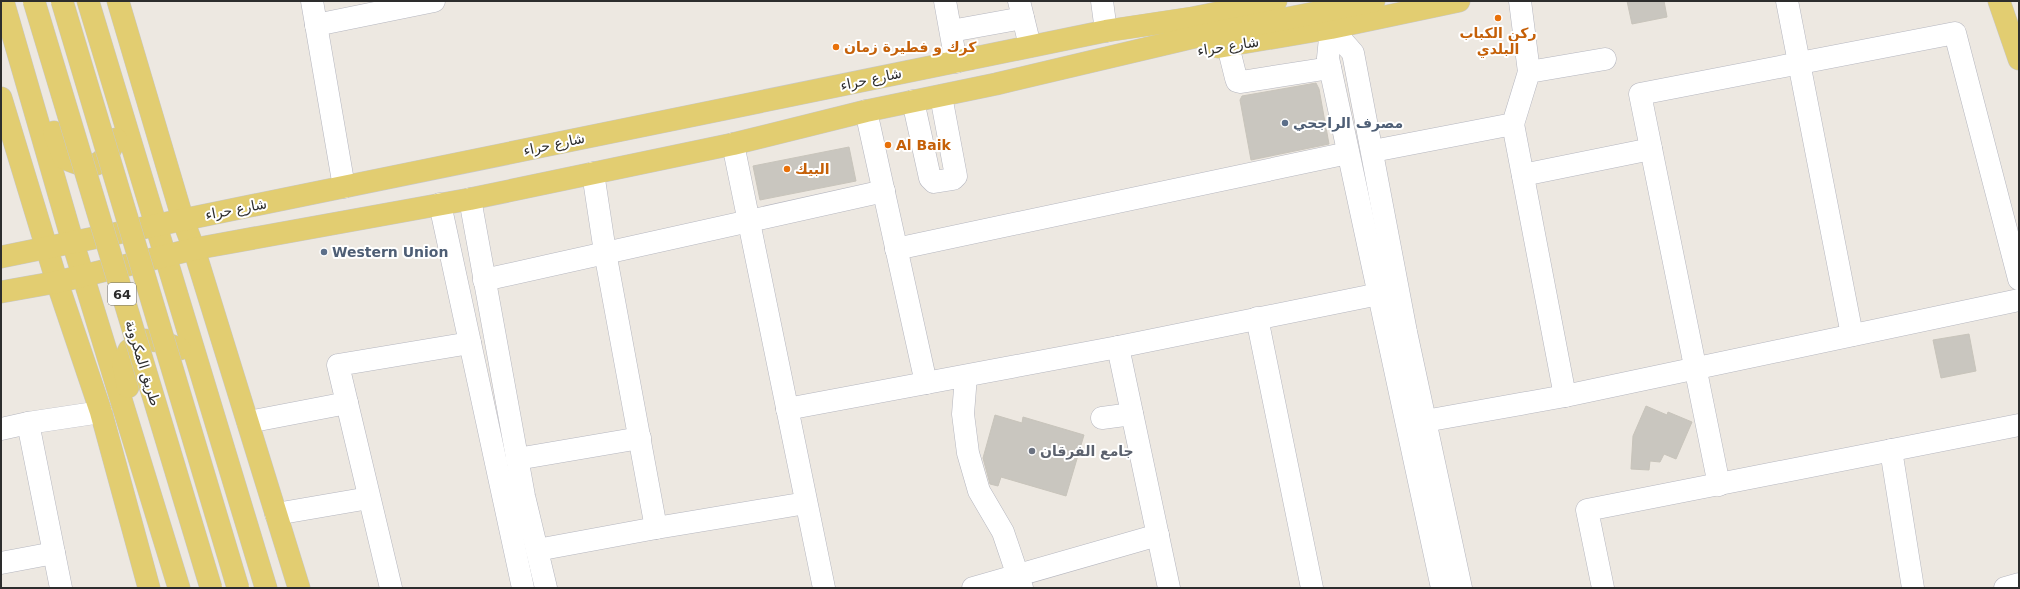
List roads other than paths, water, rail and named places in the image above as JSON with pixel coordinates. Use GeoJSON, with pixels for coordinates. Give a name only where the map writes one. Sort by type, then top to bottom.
{"type":"FeatureCollection","features":[{"type":"Feature","properties":{"kind":"main road"},"geometry":{"type":"LineString","coordinates":[[3,1],[73,243],[179,588]]}},
{"type":"Feature","properties":{"kind":"main road"},"geometry":{"type":"LineString","coordinates":[[6,1],[64,158],[79,165],[98,164],[107,158],[118,136],[87,1]]}},
{"type":"Feature","properties":{"kind":"main road","name":"طريق المكرونة"},"geometry":{"type":"LineString","coordinates":[[34,1],[211,588]]}},
{"type":"Feature","properties":{"kind":"main road","name":"طريق المكرونة"},"geometry":{"type":"LineString","coordinates":[[62,1],[238,588]]}},
{"type":"Feature","properties":{"kind":"main road"},"geometry":{"type":"LineString","coordinates":[[87,1],[157,224],[266,588]]}},
{"type":"Feature","properties":{"kind":"main road"},"geometry":{"type":"LineString","coordinates":[[118,1],[183,220],[194,249],[298,588]]}},
{"type":"Feature","properties":{"kind":"main road","name":"شارع حراء"},"geometry":{"type":"LineString","coordinates":[[1,257],[1106,31],[1177,9],[1209,1]]}},
{"type":"Feature","properties":{"kind":"main road","name":"شارع حراء"},"geometry":{"type":"LineString","coordinates":[[996,84],[1195,27],[1276,1]]}},
{"type":"Feature","properties":{"kind":"main road","name":"شارع حراء"},"geometry":{"type":"LineString","coordinates":[[1106,31],[1195,27],[1374,1]]}},
{"type":"Feature","properties":{"kind":"main road","name":"شارع حراء"},"geometry":{"type":"LineString","coordinates":[[1,292],[57,282],[194,249],[470,199],[733,144],[866,111],[996,84],[1331,28],[1459,1]]}},
{"type":"Feature","properties":{"kind":"main road"},"geometry":{"type":"LineString","coordinates":[[1999,1],[2019,59]]}},
{"type":"Feature","properties":{"kind":"main road"},"geometry":{"type":"LineString","coordinates":[[2008,1],[2019,47]]}},
{"type":"Feature","properties":{"kind":"main road"},"geometry":{"type":"LineString","coordinates":[[1,98],[57,282],[101,412],[149,588]]}},
{"type":"Feature","properties":{"kind":"main road"},"geometry":{"type":"LineString","coordinates":[[148,485],[122,363],[129,350],[143,340],[160,341],[181,349],[227,460]]}},
{"type":"Feature","properties":{"kind":"street"},"geometry":{"type":"LineString","coordinates":[[312,1],[344,187]]}},
{"type":"Feature","properties":{"kind":"street"},"geometry":{"type":"LineString","coordinates":[[316,25],[434,1]]}},
{"type":"Feature","properties":{"kind":"street"},"geometry":{"type":"LineString","coordinates":[[945,1],[956,62]]}},
{"type":"Feature","properties":{"kind":"street"},"geometry":{"type":"LineString","coordinates":[[1102,1],[1106,31]]}},
{"type":"Feature","properties":{"kind":"street"},"geometry":{"type":"LineString","coordinates":[[1520,1],[1529,72],[1513,124],[1565,396]]}},
{"type":"Feature","properties":{"kind":"street"},"geometry":{"type":"LineString","coordinates":[[1787,1],[1852,335]]}},
{"type":"Feature","properties":{"kind":"street"},"geometry":{"type":"LineString","coordinates":[[951,31],[1021,9],[1030,46]]}},
{"type":"Feature","properties":{"kind":"street"},"geometry":{"type":"LineString","coordinates":[[1331,28],[1328,58],[1379,294],[1397,333],[1424,421],[1461,588]]}},
{"type":"Feature","properties":{"kind":"street"},"geometry":{"type":"LineString","coordinates":[[1331,28],[1353,53],[1373,151],[1397,333],[1442,588]]}},
{"type":"Feature","properties":{"kind":"street"},"geometry":{"type":"LineString","coordinates":[[1719,485],[1640,94],[1956,33],[2019,279]]}},
{"type":"Feature","properties":{"kind":"street"},"geometry":{"type":"LineString","coordinates":[[1228,46],[1237,81],[1241,82],[1330,68]]}},
{"type":"Feature","properties":{"kind":"street"},"geometry":{"type":"LineString","coordinates":[[1529,72],[1605,59]]}},
{"type":"Feature","properties":{"kind":"street"},"geometry":{"type":"LineString","coordinates":[[913,102],[930,178],[934,182],[953,179],[956,176],[941,96]]}},
{"type":"Feature","properties":{"kind":"street"},"geometry":{"type":"LineString","coordinates":[[866,111],[926,383]]}},
{"type":"Feature","properties":{"kind":"street"},"geometry":{"type":"LineString","coordinates":[[1373,151],[1513,124]]}},
{"type":"Feature","properties":{"kind":"street"},"geometry":{"type":"LineString","coordinates":[[920,135],[948,131]]}},
{"type":"Feature","properties":{"kind":"street"},"geometry":{"type":"LineString","coordinates":[[733,144],[824,588]]}},
{"type":"Feature","properties":{"kind":"street"},"geometry":{"type":"LineString","coordinates":[[1523,175],[1651,149]]}},
{"type":"Feature","properties":{"kind":"street"},"geometry":{"type":"LineString","coordinates":[[896,249],[1348,153]]}},
{"type":"Feature","properties":{"kind":"street"},"geometry":{"type":"LineString","coordinates":[[593,173],[656,528]]}},
{"type":"Feature","properties":{"kind":"street"},"geometry":{"type":"LineString","coordinates":[[484,280],[884,191]]}},
{"type":"Feature","properties":{"kind":"street"},"geometry":{"type":"LineString","coordinates":[[470,199],[517,459],[514,499],[523,588]]}},
{"type":"Feature","properties":{"kind":"street"},"geometry":{"type":"LineString","coordinates":[[440,204],[470,343],[514,499],[538,550],[546,588]]}},
{"type":"Feature","properties":{"kind":"street"},"geometry":{"type":"LineString","coordinates":[[787,409],[1118,347],[1379,294]]}},
{"type":"Feature","properties":{"kind":"street"},"geometry":{"type":"LineString","coordinates":[[1424,421],[1565,396],[2019,300]]}},
{"type":"Feature","properties":{"kind":"street"},"geometry":{"type":"LineString","coordinates":[[1257,318],[1312,588]]}},
{"type":"Feature","properties":{"kind":"street"},"geometry":{"type":"LineString","coordinates":[[391,588],[338,365],[470,343]]}},
{"type":"Feature","properties":{"kind":"street"},"geometry":{"type":"LineString","coordinates":[[1118,347],[1169,588]]}},
{"type":"Feature","properties":{"kind":"street"},"geometry":{"type":"LineString","coordinates":[[966,376],[963,414],[968,453],[979,491],[1003,532],[1020,581]]}},
{"type":"Feature","properties":{"kind":"street"},"geometry":{"type":"LineString","coordinates":[[248,422],[346,403]]}},
{"type":"Feature","properties":{"kind":"street"},"geometry":{"type":"LineString","coordinates":[[1,429],[28,423],[101,412]]}},
{"type":"Feature","properties":{"kind":"street"},"geometry":{"type":"LineString","coordinates":[[1102,418],[1132,414]]}},
{"type":"Feature","properties":{"kind":"street"},"geometry":{"type":"LineString","coordinates":[[28,423],[61,588]]}},
{"type":"Feature","properties":{"kind":"street"},"geometry":{"type":"LineString","coordinates":[[1603,588],[1587,510],[2019,425]]}},
{"type":"Feature","properties":{"kind":"street"},"geometry":{"type":"LineString","coordinates":[[517,459],[640,438]]}},
{"type":"Feature","properties":{"kind":"street"},"geometry":{"type":"LineString","coordinates":[[1891,450],[1913,588]]}},
{"type":"Feature","properties":{"kind":"street"},"geometry":{"type":"LineString","coordinates":[[276,514],[369,498]]}},
{"type":"Feature","properties":{"kind":"street"},"geometry":{"type":"LineString","coordinates":[[538,550],[656,528],[806,503]]}},
{"type":"Feature","properties":{"kind":"street"},"geometry":{"type":"LineString","coordinates":[[973,588],[1020,581],[1158,535]]}},
{"type":"Feature","properties":{"kind":"street"},"geometry":{"type":"LineString","coordinates":[[1,563],[54,553]]}},
{"type":"Feature","properties":{"kind":"street"},"geometry":{"type":"LineString","coordinates":[[2005,588],[2019,584]]}},
{"type":"Feature","properties":{"kind":"place","name":"ركن الكباب البلدي"},"geometry":{"type":"Point","coordinates":[1498,18]}},
{"type":"Feature","properties":{"kind":"place","name":"كرك و فطيرة زمان"},"geometry":{"type":"Point","coordinates":[836,47]}},
{"type":"Feature","properties":{"kind":"place","name":"مصرف الراجحي"},"geometry":{"type":"Point","coordinates":[1285,123]}},
{"type":"Feature","properties":{"kind":"place","name":"Al Baik"},"geometry":{"type":"Point","coordinates":[888,145]}},
{"type":"Feature","properties":{"kind":"place","name":"البيك"},"geometry":{"type":"Point","coordinates":[787,169]}},
{"type":"Feature","properties":{"kind":"place","name":"Western Union"},"geometry":{"type":"Point","coordinates":[324,252]}},
{"type":"Feature","properties":{"kind":"place","name":"جامع الفرقان"},"geometry":{"type":"Point","coordinates":[1032,451]}}]}
